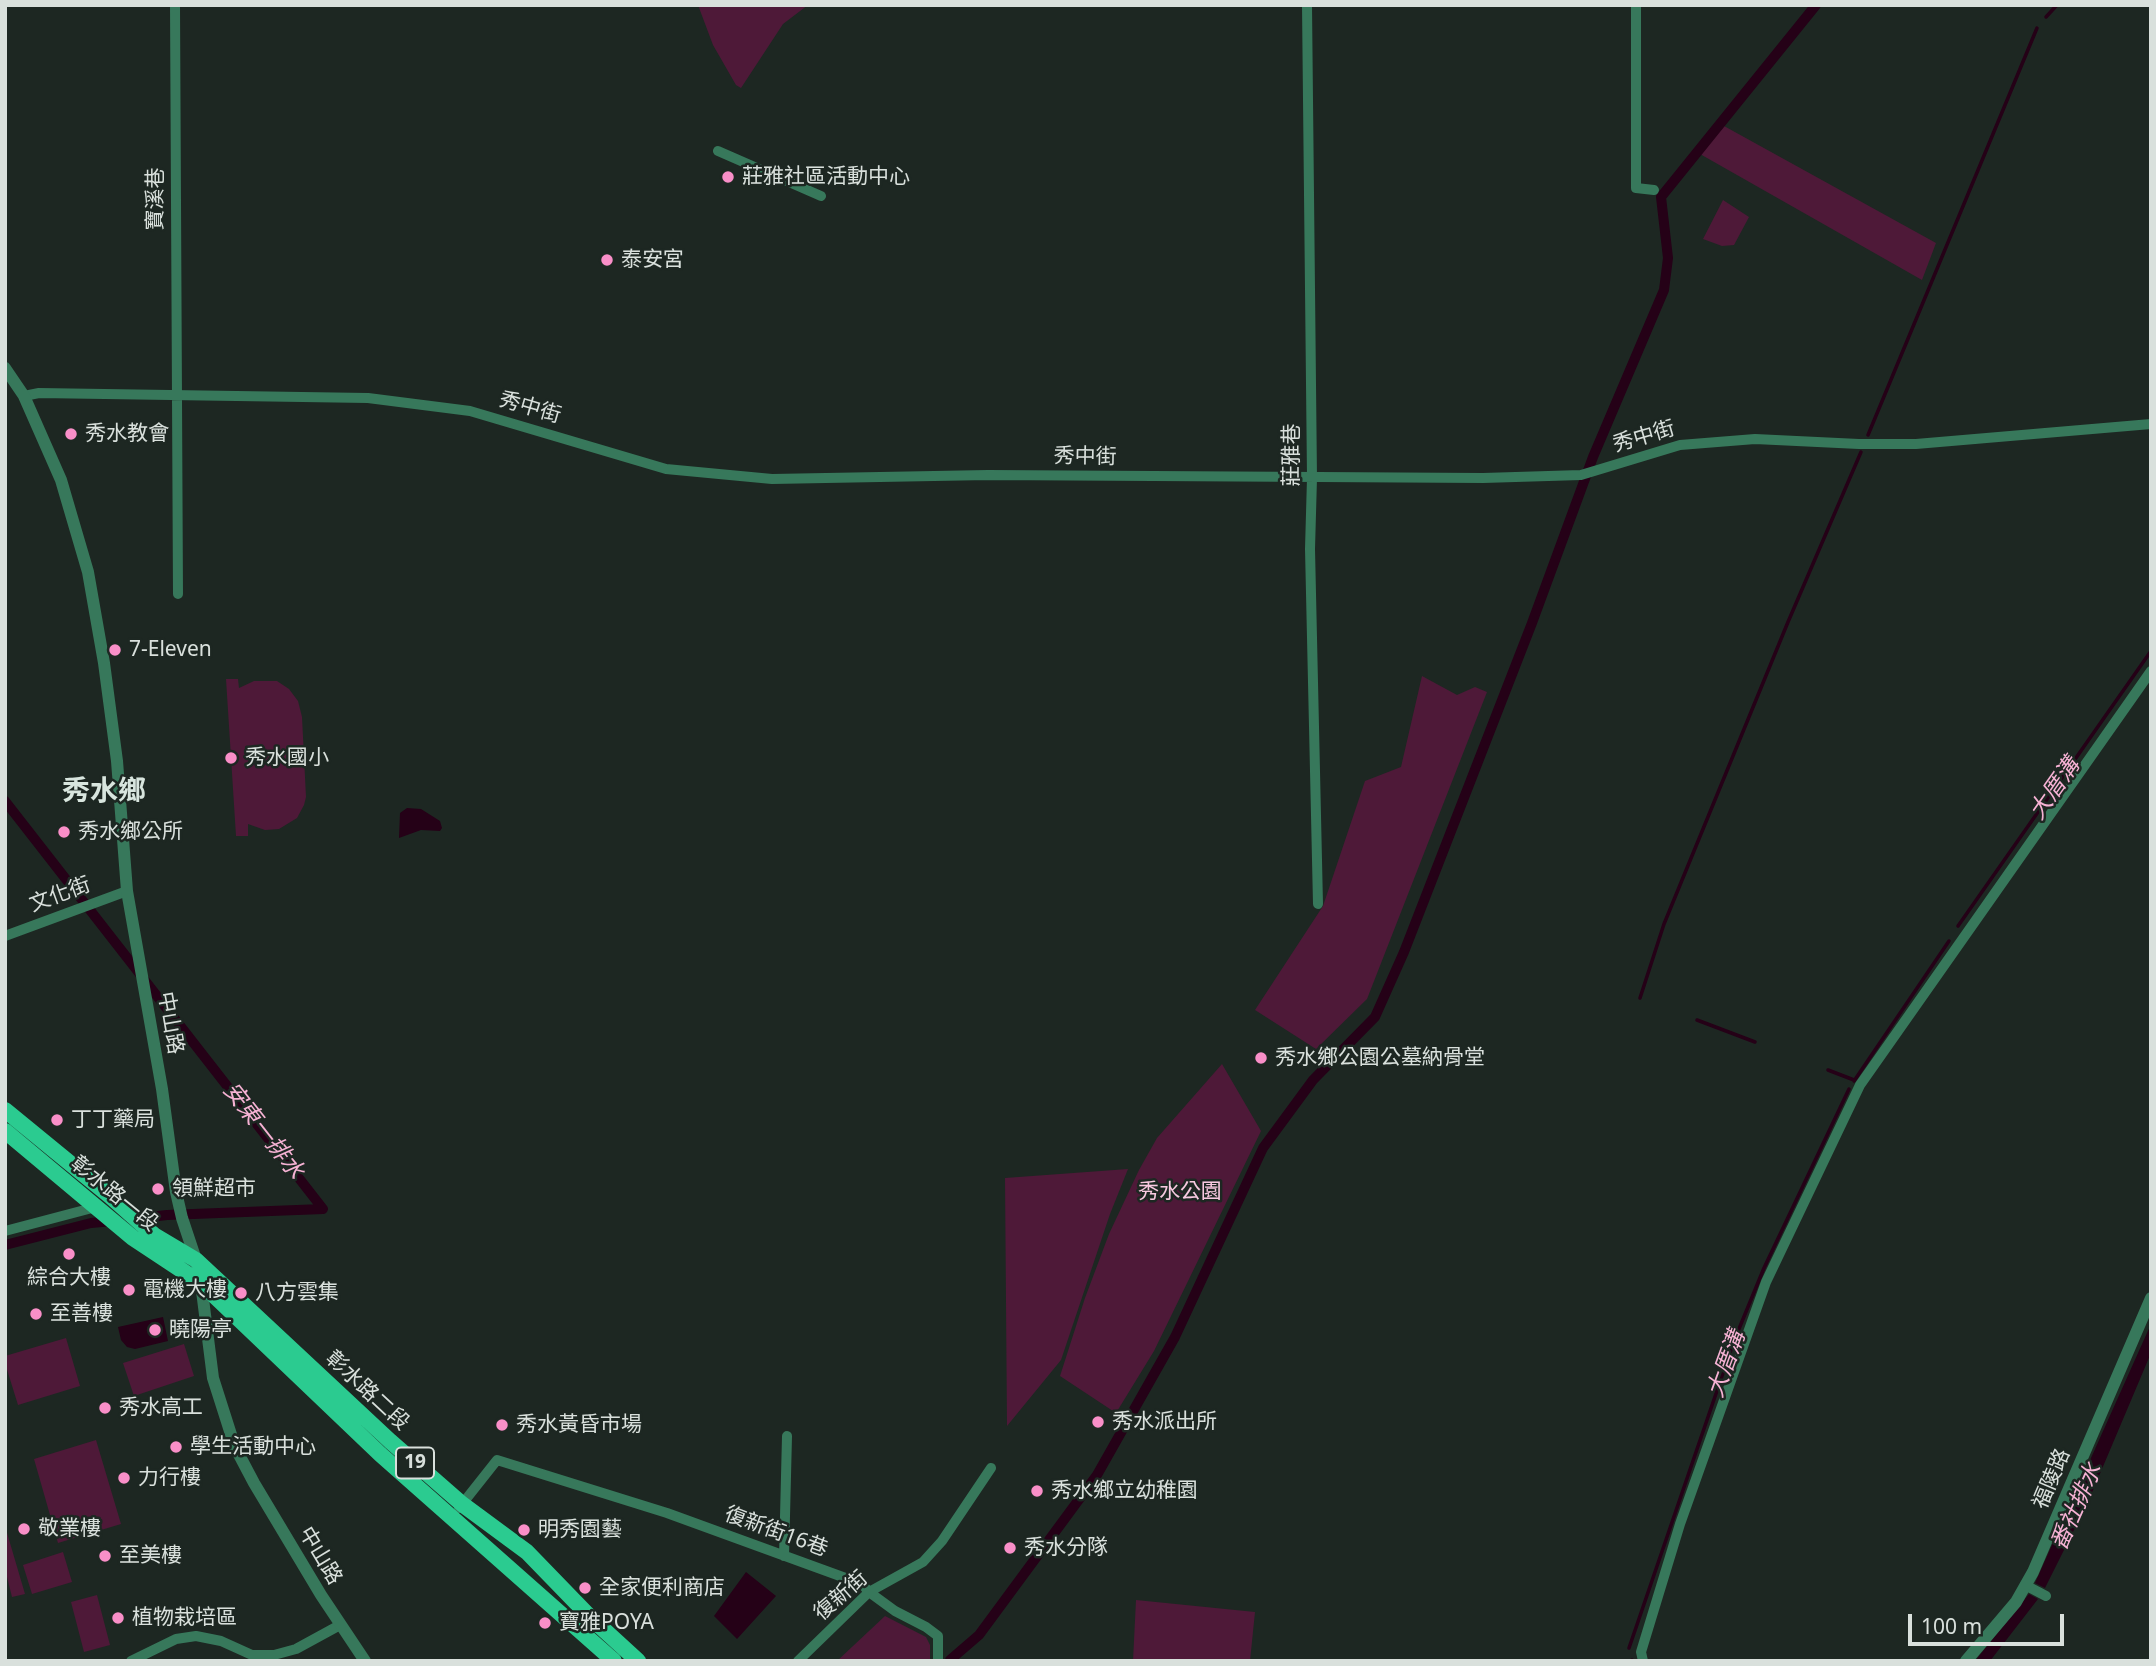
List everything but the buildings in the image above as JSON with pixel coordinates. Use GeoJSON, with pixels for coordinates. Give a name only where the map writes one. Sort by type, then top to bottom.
{"type":"FeatureCollection","features":[{"type":"Feature","properties":{"kind":"main road","name":"彰水路一段"},"geometry":{"type":"LineString","coordinates":[[5,1110],[154,1235],[196,1260]]}},
{"type":"Feature","properties":{"kind":"main road","name":"彰水路一段"},"geometry":{"type":"LineString","coordinates":[[5,1131],[133,1238],[201,1283]]}},
{"type":"Feature","properties":{"kind":"main road","name":"彰水路二段"},"geometry":{"type":"LineString","coordinates":[[196,1260],[453,1519],[614,1661]]}},
{"type":"Feature","properties":{"kind":"main road","name":"彰水路二段"},"geometry":{"type":"LineString","coordinates":[[201,1283],[385,1448],[527,1552],[590,1617],[638,1661]]}},
{"type":"Feature","properties":{"kind":"street","name":"寶溪巷"},"geometry":{"type":"LineString","coordinates":[[175,5],[178,594]]}},
{"type":"Feature","properties":{"kind":"street","name":"莊雅巷"},"geometry":{"type":"LineString","coordinates":[[1307,5],[1312,478],[1310,562],[1318,904]]}},
{"type":"Feature","properties":{"kind":"street"},"geometry":{"type":"LineString","coordinates":[[1636,5],[1636,188],[1654,190]]}},
{"type":"Feature","properties":{"kind":"street"},"geometry":{"type":"LineString","coordinates":[[718,151],[821,196]]}},
{"type":"Feature","properties":{"kind":"street","name":"中山路"},"geometry":{"type":"LineString","coordinates":[[5,368],[23,396],[61,480],[88,572],[117,761],[127,891],[160,1079],[176,1192],[201,1283],[213,1378],[235,1447],[254,1483],[340,1625],[365,1661]]}},
{"type":"Feature","properties":{"kind":"street","name":"秀中街"},"geometry":{"type":"LineString","coordinates":[[23,396],[39,393],[368,398],[470,411],[666,470],[772,480],[988,475],[1312,478],[1581,475],[1680,445],[1755,439],[1916,444],[2151,424]]}},
{"type":"Feature","properties":{"kind":"street"},"geometry":{"type":"LineString","coordinates":[[1643,1661],[1641,1652],[1680,1524],[1766,1282],[1860,1085],[2151,671]]}},
{"type":"Feature","properties":{"kind":"street","name":"文化街"},"geometry":{"type":"LineString","coordinates":[[5,936],[127,891]]}},
{"type":"Feature","properties":{"kind":"street"},"geometry":{"type":"LineString","coordinates":[[5,1231],[99,1209]]}},
{"type":"Feature","properties":{"kind":"street","name":"福陵路"},"geometry":{"type":"LineString","coordinates":[[1966,1661],[2016,1602],[2025,1585],[2151,1298]]}},
{"type":"Feature","properties":{"kind":"street"},"geometry":{"type":"LineString","coordinates":[[784,1556],[787,1436]]}},
{"type":"Feature","properties":{"kind":"street","name":"復新街16巷"},"geometry":{"type":"LineString","coordinates":[[462,1504],[497,1460],[667,1513],[862,1584],[895,1611],[938,1636]]}},
{"type":"Feature","properties":{"kind":"street","name":"復新街"},"geometry":{"type":"LineString","coordinates":[[798,1661],[869,1592],[923,1562],[942,1541],[991,1468]]}},
{"type":"Feature","properties":{"kind":"street"},"geometry":{"type":"LineString","coordinates":[[453,1519],[462,1504]]}},
{"type":"Feature","properties":{"kind":"street"},"geometry":{"type":"LineString","coordinates":[[2025,1585],[2046,1596]]}},
{"type":"Feature","properties":{"kind":"street"},"geometry":{"type":"LineString","coordinates":[[131,1661],[176,1639],[196,1636],[221,1641],[252,1654],[274,1655],[296,1649],[340,1625]]}},
{"type":"Feature","properties":{"kind":"street"},"geometry":{"type":"LineString","coordinates":[[938,1636],[938,1661]]}},
{"type":"Feature","properties":{"kind":"street"},"geometry":{"type":"LineString","coordinates":[[938,1636],[947,1661]]}},
{"type":"Feature","properties":{"kind":"green space"},"geometry":{"type":"Polygon","coordinates":[[[698,5],[808,5],[783,24],[741,88],[736,85],[713,45],[698,5]]]}},
{"type":"Feature","properties":{"kind":"green space"},"geometry":{"type":"Polygon","coordinates":[[[1724,126],[1936,243],[1922,280],[1700,154],[1724,126]]]}},
{"type":"Feature","properties":{"kind":"green space"},"geometry":{"type":"Polygon","coordinates":[[[1723,200],[1749,217],[1734,245],[1722,246],[1703,239],[1723,200]]]}},
{"type":"Feature","properties":{"kind":"green space"},"geometry":{"type":"Polygon","coordinates":[[[1422,676],[1457,695],[1475,687],[1487,692],[1367,999],[1316,1049],[1255,1010],[1323,906],[1365,781],[1401,767],[1422,676]]]}},
{"type":"Feature","properties":{"kind":"green space"},"geometry":{"type":"Polygon","coordinates":[[[226,679],[238,679],[239,688],[254,681],[277,681],[289,689],[298,701],[302,717],[306,797],[297,818],[279,829],[265,830],[248,824],[248,836],[236,836],[226,679]]]}},
{"type":"Feature","properties":{"kind":"green space","name":"秀水公園"},"geometry":{"type":"Polygon","coordinates":[[[1222,1064],[1261,1131],[1154,1351],[1116,1413],[1060,1376],[1109,1234],[1139,1170],[1157,1138],[1222,1064]]]}},
{"type":"Feature","properties":{"kind":"green space"},"geometry":{"type":"Polygon","coordinates":[[[1128,1169],[1061,1360],[1007,1426],[1005,1178],[1128,1169]]]}},
{"type":"Feature","properties":{"kind":"green space"},"geometry":{"type":"Polygon","coordinates":[[[66,1338],[80,1386],[18,1405],[5,1356],[66,1338]]]}},
{"type":"Feature","properties":{"kind":"green space"},"geometry":{"type":"Polygon","coordinates":[[[184,1344],[194,1376],[134,1396],[123,1363],[184,1344]]]}},
{"type":"Feature","properties":{"kind":"green space"},"geometry":{"type":"Polygon","coordinates":[[[96,1440],[121,1524],[58,1543],[34,1459],[96,1440]]]}},
{"type":"Feature","properties":{"kind":"green space"},"geometry":{"type":"Polygon","coordinates":[[[5,1526],[25,1594],[12,1597],[7,1577],[5,1579],[5,1526]]]}},
{"type":"Feature","properties":{"kind":"green space"},"geometry":{"type":"Polygon","coordinates":[[[63,1552],[72,1582],[32,1594],[23,1565],[63,1552]]]}},
{"type":"Feature","properties":{"kind":"green space"},"geometry":{"type":"Polygon","coordinates":[[[97,1595],[110,1645],[84,1652],[71,1602],[97,1595]]]}},
{"type":"Feature","properties":{"kind":"green space"},"geometry":{"type":"Polygon","coordinates":[[[1136,1600],[1255,1612],[1250,1661],[1133,1661],[1136,1600]]]}},
{"type":"Feature","properties":{"kind":"green space"},"geometry":{"type":"Polygon","coordinates":[[[885,1616],[926,1637],[930,1645],[930,1661],[837,1661],[885,1616]]]}},
{"type":"Feature","properties":{"kind":"water"},"geometry":{"type":"Polygon","coordinates":[[[407,808],[421,809],[440,821],[442,828],[440,831],[421,830],[399,838],[400,813],[407,808]]]}},
{"type":"Feature","properties":{"kind":"water"},"geometry":{"type":"Polygon","coordinates":[[[163,1317],[168,1341],[135,1349],[127,1347],[121,1340],[118,1327],[163,1317]]]}},
{"type":"Feature","properties":{"kind":"water","name":"番社排水"},"geometry":{"type":"Polygon","coordinates":[[[2151,1324],[2151,1353],[2088,1502],[2045,1588],[2035,1583],[2151,1324]]]}},
{"type":"Feature","properties":{"kind":"water"},"geometry":{"type":"Polygon","coordinates":[[[746,1572],[776,1596],[737,1639],[714,1616],[746,1572]]]}},
{"type":"Feature","properties":{"kind":"water"},"geometry":{"type":"Polygon","coordinates":[[[2029,1594],[2038,1599],[1990,1661],[1975,1661],[2029,1594]]]}},
{"type":"Feature","properties":{"kind":"waterway"},"geometry":{"type":"LineString","coordinates":[[950,1660],[979,1635],[1097,1475],[1175,1337],[1263,1148],[1313,1080],[1375,1017],[1404,952],[1532,623],[1593,457],[1664,290],[1668,258],[1661,197],[1816,5]]}},
{"type":"Feature","properties":{"kind":"waterway"},"geometry":{"type":"LineString","coordinates":[[2046,17],[2057,5]]}},
{"type":"Feature","properties":{"kind":"waterway"},"geometry":{"type":"LineString","coordinates":[[1868,435],[2037,28]]}},
{"type":"Feature","properties":{"kind":"waterway"},"geometry":{"type":"LineString","coordinates":[[1640,998],[1664,924],[1861,452]]}},
{"type":"Feature","properties":{"kind":"waterway","name":"大厝溝"},"geometry":{"type":"LineString","coordinates":[[1958,926],[2151,651]]}},
{"type":"Feature","properties":{"kind":"waterway","name":"安東一排水"},"geometry":{"type":"LineString","coordinates":[[5,801],[323,1209],[167,1215],[133,1219]]}},
{"type":"Feature","properties":{"kind":"waterway","name":"大厝溝"},"geometry":{"type":"LineString","coordinates":[[1854,1081],[1949,941]]}},
{"type":"Feature","properties":{"kind":"waterway"},"geometry":{"type":"LineString","coordinates":[[1697,1020],[1755,1042]]}},
{"type":"Feature","properties":{"kind":"waterway"},"geometry":{"type":"LineString","coordinates":[[1828,1070],[1854,1080]]}},
{"type":"Feature","properties":{"kind":"waterway","name":"大厝溝"},"geometry":{"type":"LineString","coordinates":[[1629,1648],[1734,1341],[1764,1268],[1849,1089]]}},
{"type":"Feature","properties":{"kind":"waterway","name":"安東一排水"},"geometry":{"type":"LineString","coordinates":[[5,1245],[91,1223],[113,1221]]}},
{"type":"Feature","properties":{"kind":"place","name":"莊雅社區活動中心"},"geometry":{"type":"Point","coordinates":[728,177]}},
{"type":"Feature","properties":{"kind":"place","name":"泰安宮"},"geometry":{"type":"Point","coordinates":[607,260]}},
{"type":"Feature","properties":{"kind":"place","name":"秀水教會"},"geometry":{"type":"Point","coordinates":[71,434]}},
{"type":"Feature","properties":{"kind":"place","name":"7-Eleven"},"geometry":{"type":"Point","coordinates":[115,650]}},
{"type":"Feature","properties":{"kind":"place","name":"秀水國小"},"geometry":{"type":"Point","coordinates":[231,758]}},
{"type":"Feature","properties":{"kind":"place","name":"秀水鄉公所"},"geometry":{"type":"Point","coordinates":[64,832]}},
{"type":"Feature","properties":{"kind":"place","name":"秀水鄉公園公墓納骨堂"},"geometry":{"type":"Point","coordinates":[1261,1058]}},
{"type":"Feature","properties":{"kind":"place","name":"丁丁藥局"},"geometry":{"type":"Point","coordinates":[57,1120]}},
{"type":"Feature","properties":{"kind":"place","name":"領鮮超市"},"geometry":{"type":"Point","coordinates":[158,1189]}},
{"type":"Feature","properties":{"kind":"place","name":"綜合大樓"},"geometry":{"type":"Point","coordinates":[69,1254]}},
{"type":"Feature","properties":{"kind":"place","name":"電機大樓"},"geometry":{"type":"Point","coordinates":[129,1290]}},
{"type":"Feature","properties":{"kind":"place","name":"八方雲集"},"geometry":{"type":"Point","coordinates":[241,1293]}},
{"type":"Feature","properties":{"kind":"place","name":"至善樓"},"geometry":{"type":"Point","coordinates":[36,1314]}},
{"type":"Feature","properties":{"kind":"place","name":"曉陽亭"},"geometry":{"type":"Point","coordinates":[155,1330]}},
{"type":"Feature","properties":{"kind":"place","name":"秀水高工"},"geometry":{"type":"Point","coordinates":[105,1408]}},
{"type":"Feature","properties":{"kind":"place","name":"秀水派出所"},"geometry":{"type":"Point","coordinates":[1098,1422]}},
{"type":"Feature","properties":{"kind":"place","name":"秀水黃昏市場"},"geometry":{"type":"Point","coordinates":[502,1425]}},
{"type":"Feature","properties":{"kind":"place","name":"學生活動中心"},"geometry":{"type":"Point","coordinates":[176,1447]}},
{"type":"Feature","properties":{"kind":"place","name":"力行樓"},"geometry":{"type":"Point","coordinates":[124,1478]}},
{"type":"Feature","properties":{"kind":"place","name":"秀水鄉立幼稚園"},"geometry":{"type":"Point","coordinates":[1037,1491]}},
{"type":"Feature","properties":{"kind":"place","name":"敬業樓"},"geometry":{"type":"Point","coordinates":[24,1529]}},
{"type":"Feature","properties":{"kind":"place","name":"明秀園藝"},"geometry":{"type":"Point","coordinates":[524,1530]}},
{"type":"Feature","properties":{"kind":"place","name":"秀水分隊"},"geometry":{"type":"Point","coordinates":[1010,1548]}},
{"type":"Feature","properties":{"kind":"place","name":"至美樓"},"geometry":{"type":"Point","coordinates":[105,1556]}},
{"type":"Feature","properties":{"kind":"place","name":"全家便利商店"},"geometry":{"type":"Point","coordinates":[585,1588]}},
{"type":"Feature","properties":{"kind":"place","name":"植物栽培區"},"geometry":{"type":"Point","coordinates":[118,1618]}},
{"type":"Feature","properties":{"kind":"place","name":"寶雅POYA"},"geometry":{"type":"Point","coordinates":[545,1623]}},
{"type":"Feature","properties":{"kind":"district","name":"秀水鄉"},"geometry":{"type":"Point","coordinates":[104,792]}}]}
